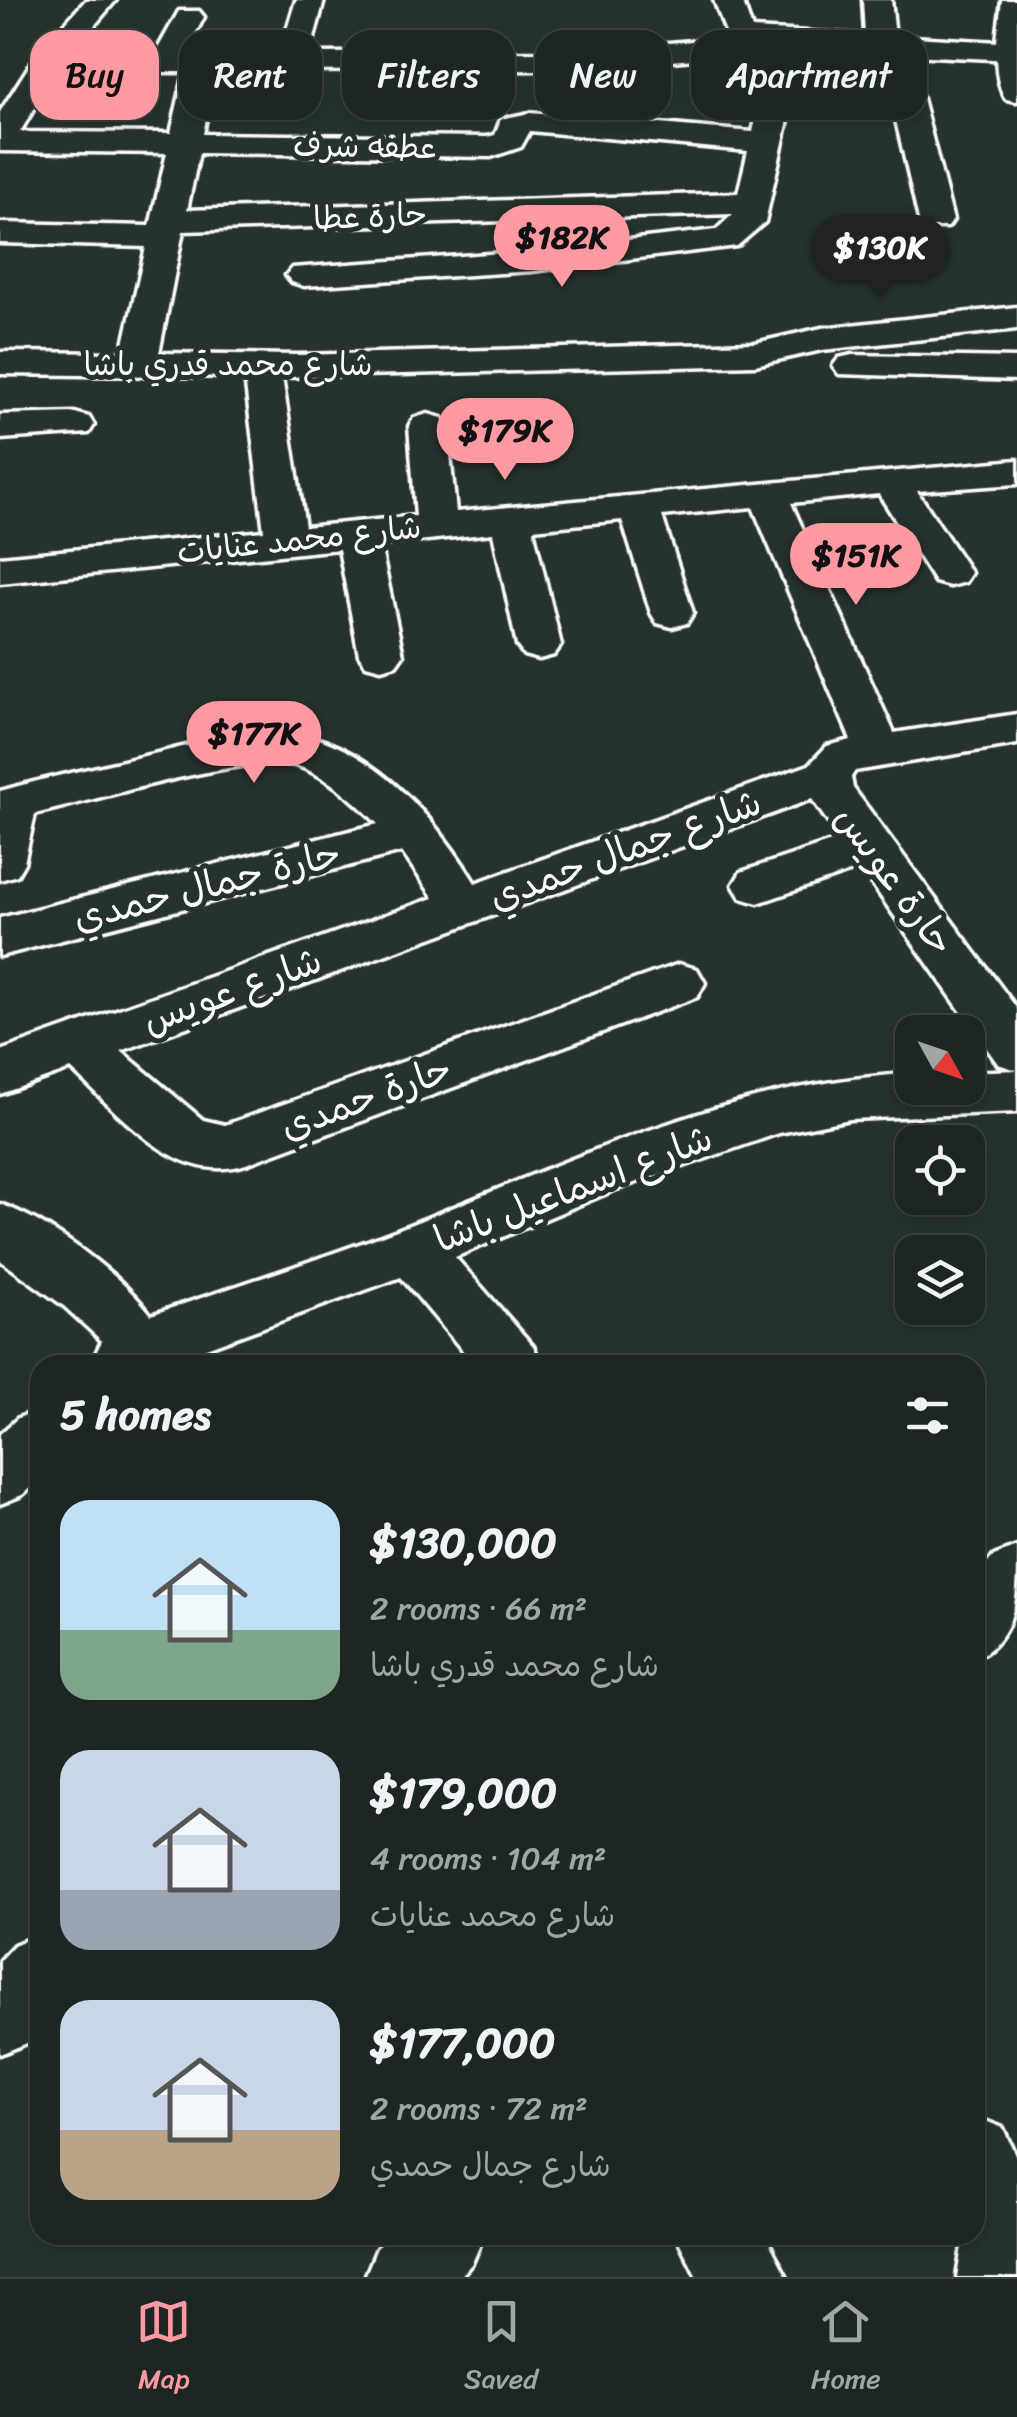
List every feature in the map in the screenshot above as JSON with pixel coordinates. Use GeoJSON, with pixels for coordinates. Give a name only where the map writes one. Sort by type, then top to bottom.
{"type":"FeatureCollection","features":[{"type":"Feature","properties":{"kind":"street"},"geometry":{"type":"LineString","coordinates":[[75,30],[102,0]]}},
{"type":"Feature","properties":{"kind":"street"},"geometry":{"type":"LineString","coordinates":[[301,30],[310,0]]}},
{"type":"Feature","properties":{"kind":"street"},"geometry":{"type":"LineString","coordinates":[[728,0],[738,30]]}},
{"type":"Feature","properties":{"kind":"street"},"geometry":{"type":"LineString","coordinates":[[877,0],[888,30]]}},
{"type":"Feature","properties":{"kind":"street"},"geometry":{"type":"LineString","coordinates":[[1016,0],[1012,50],[1017,92]]}},
{"type":"Feature","properties":{"kind":"street"},"geometry":{"type":"LineString","coordinates":[[904,30],[912,16]]}},
{"type":"Feature","properties":{"kind":"street"},"geometry":{"type":"LineString","coordinates":[[165,63],[188,17]]}},
{"type":"Feature","properties":{"kind":"street"},"geometry":{"type":"LineString","coordinates":[[322,62],[563,61],[691,47]]}},
{"type":"Feature","properties":{"kind":"street"},"geometry":{"type":"LineString","coordinates":[[927,47],[1012,50]]}},
{"type":"Feature","properties":{"kind":"street"},"geometry":{"type":"LineString","coordinates":[[159,63],[179,63]]}},
{"type":"Feature","properties":{"kind":"street"},"geometry":{"type":"LineString","coordinates":[[0,140],[30,90]]}},
{"type":"Feature","properties":{"kind":"street"},"geometry":{"type":"LineString","coordinates":[[138,364],[190,120]]}},
{"type":"Feature","properties":{"kind":"street"},"geometry":{"type":"LineString","coordinates":[[304,276],[532,260],[725,239],[744,228],[764,143],[774,120]]}},
{"type":"Feature","properties":{"kind":"street"},"geometry":{"type":"LineString","coordinates":[[912,120],[936,220]]}},
{"type":"Feature","properties":{"kind":"street","name":"عطفه شرف"},"geometry":{"type":"LineString","coordinates":[[0,140],[185,144],[326,155],[415,146],[491,147],[510,140],[512,126],[530,122],[602,129]]}},
{"type":"Feature","properties":{"kind":"street"},"geometry":{"type":"LineString","coordinates":[[600,164],[602,129],[764,143]]}},
{"type":"Feature","properties":{"kind":"street"},"geometry":{"type":"LineString","coordinates":[[414,214],[415,146]]}},
{"type":"Feature","properties":{"kind":"street","name":"حارة عطا"},"geometry":{"type":"LineString","coordinates":[[0,233],[751,203]]}},
{"type":"Feature","properties":{"kind":"street"},"geometry":{"type":"LineString","coordinates":[[286,540],[291,343],[304,276],[307,218]]}},
{"type":"Feature","properties":{"kind":"street","name":"شارع محمد قدري باشا"},"geometry":{"type":"LineString","coordinates":[[755,354],[822,339],[1017,318]]}},
{"type":"Feature","properties":{"kind":"street","name":"شارع محمد قدري باشا"},"geometry":{"type":"LineString","coordinates":[[0,363],[138,364],[291,343],[755,354],[836,365],[1017,370]]}},
{"type":"Feature","properties":{"kind":"street"},"geometry":{"type":"LineString","coordinates":[[0,426],[75,425]]}},
{"type":"Feature","properties":{"kind":"street"},"geometry":{"type":"LineString","coordinates":[[428,426],[437,525]]}},
{"type":"Feature","properties":{"kind":"street","name":"شارع محمد عنايات"},"geometry":{"type":"LineString","coordinates":[[0,570],[891,481],[1017,472]]}},
{"type":"Feature","properties":{"kind":"street"},"geometry":{"type":"LineString","coordinates":[[891,481],[950,572]]}},
{"type":"Feature","properties":{"kind":"street"},"geometry":{"type":"LineString","coordinates":[[767,493],[879,752]]}},
{"type":"Feature","properties":{"kind":"street"},"geometry":{"type":"LineString","coordinates":[[638,506],[672,613]]}},
{"type":"Feature","properties":{"kind":"street"},"geometry":{"type":"LineString","coordinates":[[510,518],[539,645]]}},
{"type":"Feature","properties":{"kind":"street"},"geometry":{"type":"LineString","coordinates":[[357,533],[381,654]]}},
{"type":"Feature","properties":{"kind":"street","name":"حارة عويس"},"geometry":{"type":"LineString","coordinates":[[1017,729],[843,757],[829,768],[827,776],[832,793],[1017,1049]]}},
{"type":"Feature","properties":{"kind":"street","name":"شارع جمال حمدي"},"geometry":{"type":"LineString","coordinates":[[7,808],[247,748],[280,747],[311,754],[378,798],[414,832],[442,867],[464,906],[827,776]]}},
{"type":"Feature","properties":{"kind":"street"},"geometry":{"type":"LineString","coordinates":[[0,863],[7,808]]}},
{"type":"Feature","properties":{"kind":"street","name":"حارة جمال حمدي"},"geometry":{"type":"LineString","coordinates":[[0,938],[414,832]]}},
{"type":"Feature","properties":{"kind":"street"},"geometry":{"type":"LineString","coordinates":[[758,884],[871,847]]}},
{"type":"Feature","properties":{"kind":"street","name":"شارع عويس"},"geometry":{"type":"LineString","coordinates":[[0,1073],[464,906]]}},
{"type":"Feature","properties":{"kind":"street","name":"حارة حمدي"},"geometry":{"type":"LineString","coordinates":[[78,1045],[184,1136],[210,1148],[226,1148],[680,982]]}},
{"type":"Feature","properties":{"kind":"street","name":"شارع اسماعيل باشا"},"geometry":{"type":"LineString","coordinates":[[145,1355],[594,1174],[778,1112],[850,1098],[1017,1092]]}},
{"type":"Feature","properties":{"kind":"street"},"geometry":{"type":"LineString","coordinates":[[0,1228],[120,1317],[136,1355]]}},
{"type":"Feature","properties":{"kind":"street"},"geometry":{"type":"LineString","coordinates":[[412,1249],[503,1355]]}},
{"type":"Feature","properties":{"kind":"street"},"geometry":{"type":"LineString","coordinates":[[0,1475],[30,1447]]}},
{"type":"Feature","properties":{"kind":"street"},"geometry":{"type":"LineString","coordinates":[[985,1616],[1017,1578]]}},
{"type":"Feature","properties":{"kind":"street"},"geometry":{"type":"LineString","coordinates":[[0,2016],[30,1982]]}},
{"type":"Feature","properties":{"kind":"street"},"geometry":{"type":"LineString","coordinates":[[985,2179],[1006,2227],[1005,2260],[998,2277]]}},
{"type":"Feature","properties":{"kind":"street"},"geometry":{"type":"LineString","coordinates":[[406,2277],[435,2245]]}},
{"type":"Feature","properties":{"kind":"street"},"geometry":{"type":"LineString","coordinates":[[723,2245],[746,2277]]}}]}
